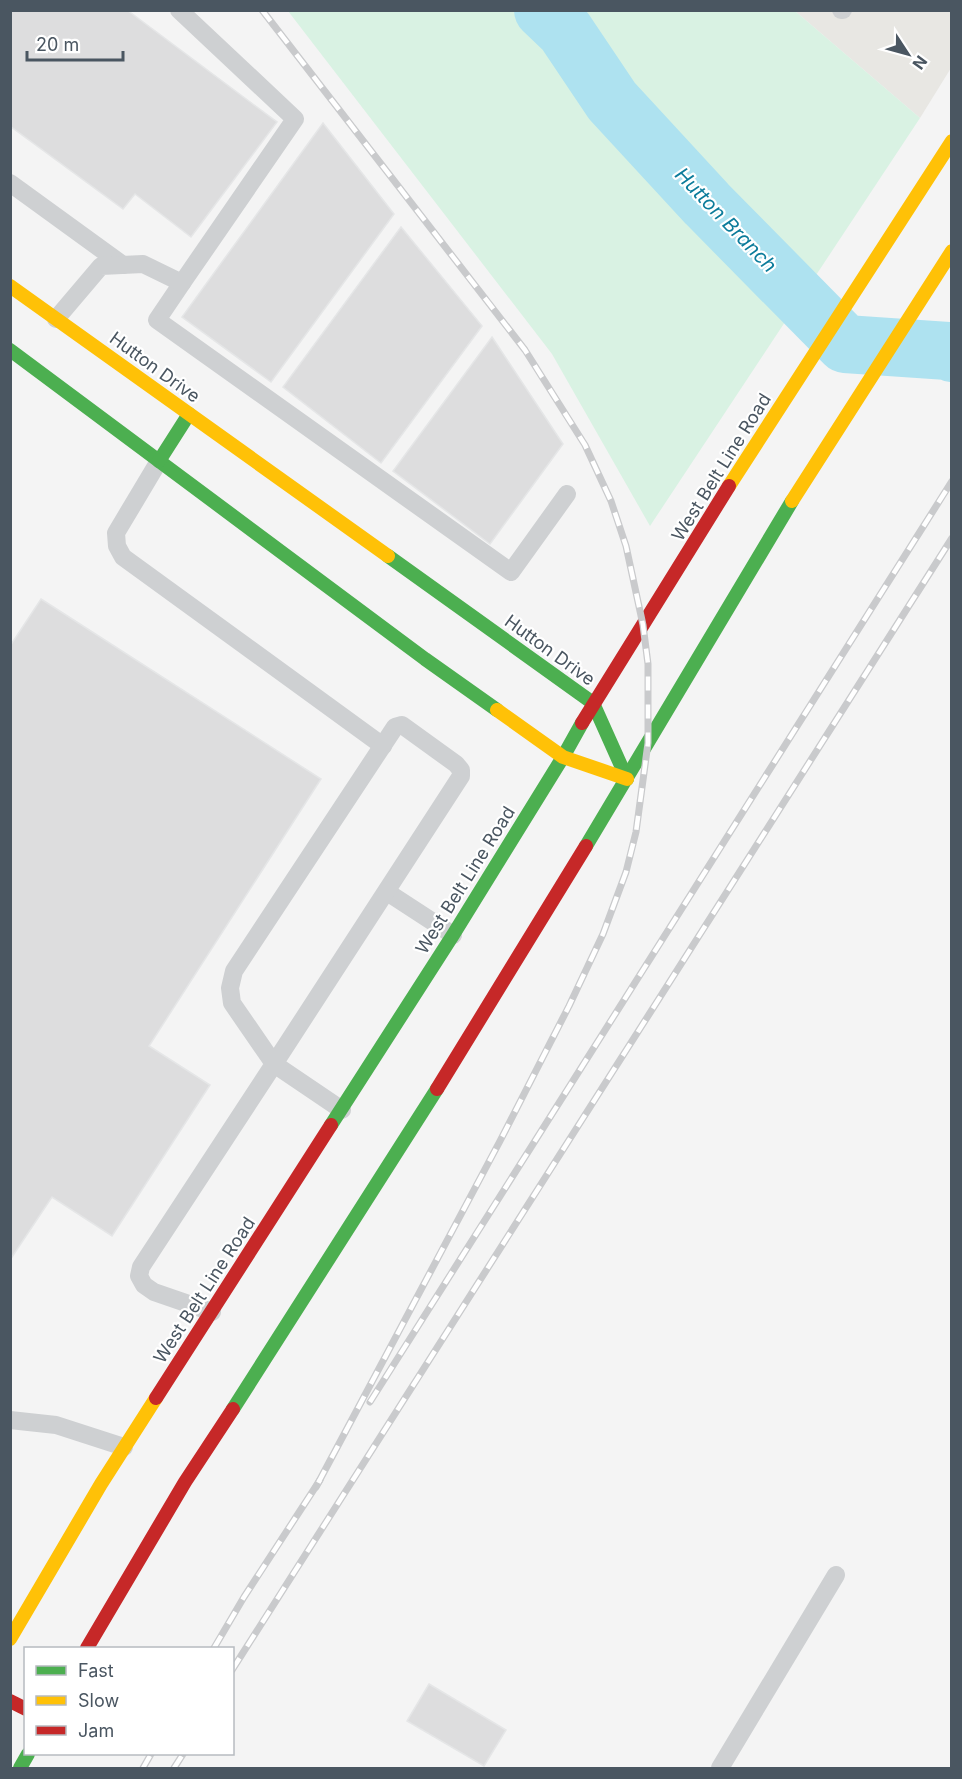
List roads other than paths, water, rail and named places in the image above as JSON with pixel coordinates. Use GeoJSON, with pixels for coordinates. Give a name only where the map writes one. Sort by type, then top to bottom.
{"type":"FeatureCollection","features":[{"type":"Feature","properties":{"kind":"main road","name":"West Belt Line Road"},"geometry":{"type":"LineString","coordinates":[[10,1639],[124,1447],[453,935],[563,757],[593,703],[733,480],[949,145]]}},
{"type":"Feature","properties":{"kind":"main road"},"geometry":{"type":"LineString","coordinates":[[88,1647],[185,1482],[305,1298],[627,779],[788,508],[951,251]]}},
{"type":"Feature","properties":{"kind":"main road","name":"Hutton Drive"},"geometry":{"type":"LineString","coordinates":[[10,286],[593,703],[627,779]]}},
{"type":"Feature","properties":{"kind":"main road"},"geometry":{"type":"LineString","coordinates":[[10,350],[425,659],[563,757],[627,779]]}},
{"type":"Feature","properties":{"kind":"main road"},"geometry":{"type":"LineString","coordinates":[[159,461],[189,414]]}},
{"type":"Feature","properties":{"kind":"main road"},"geometry":{"type":"LineString","coordinates":[[10,1701],[24,1707]]}},
{"type":"Feature","properties":{"kind":"lane"},"geometry":{"type":"LineString","coordinates":[[179,10],[295,119],[158,320],[511,572],[567,494]]}},
{"type":"Feature","properties":{"kind":"lane"},"geometry":{"type":"LineString","coordinates":[[10,183],[123,265]]}},
{"type":"Feature","properties":{"kind":"lane"},"geometry":{"type":"LineString","coordinates":[[56,319],[101,266],[143,264],[182,283]]}},
{"type":"Feature","properties":{"kind":"lane"},"geometry":{"type":"LineString","coordinates":[[159,461],[116,533],[117,546],[123,556],[383,746]]}},
{"type":"Feature","properties":{"kind":"lane"},"geometry":{"type":"LineString","coordinates":[[212,1312],[154,1292],[144,1286],[139,1276],[141,1267],[274,1064],[387,892],[461,777],[461,770],[456,764],[402,725],[395,728],[234,971],[230,988],[232,1003],[274,1064],[342,1110]]}},
{"type":"Feature","properties":{"kind":"lane"},"geometry":{"type":"LineString","coordinates":[[387,892],[453,935]]}},
{"type":"Feature","properties":{"kind":"lane"},"geometry":{"type":"LineString","coordinates":[[10,1420],[56,1425],[124,1447]]}},
{"type":"Feature","properties":{"kind":"lane"},"geometry":{"type":"LineString","coordinates":[[720,1768],[836,1575]]}},
{"type":"Feature","properties":{"kind":"waterway","name":"Hutton Branch"},"geometry":{"type":"LineString","coordinates":[[543,10],[565,31],[612,101],[707,204],[845,344],[952,353]]}},
{"type":"Feature","properties":{"kind":"railway"},"geometry":{"type":"LineString","coordinates":[[262,10],[525,350],[585,445],[611,501],[626,546],[643,625],[648,664],[648,743],[636,832],[626,872],[603,934],[500,1141],[316,1487]]}},
{"type":"Feature","properties":{"kind":"railway"},"geometry":{"type":"LineString","coordinates":[[370,1402],[952,481]]}},
{"type":"Feature","properties":{"kind":"railway"},"geometry":{"type":"LineString","coordinates":[[234,1667],[952,538]]}},
{"type":"Feature","properties":{"kind":"railway"},"geometry":{"type":"LineString","coordinates":[[215,1647],[244,1597],[320,1480]]}},
{"type":"Feature","properties":{"kind":"railway"},"geometry":{"type":"LineString","coordinates":[[143,1768],[150,1755]]}},
{"type":"Feature","properties":{"kind":"railway"},"geometry":{"type":"LineString","coordinates":[[174,1768],[182,1755]]}}]}
